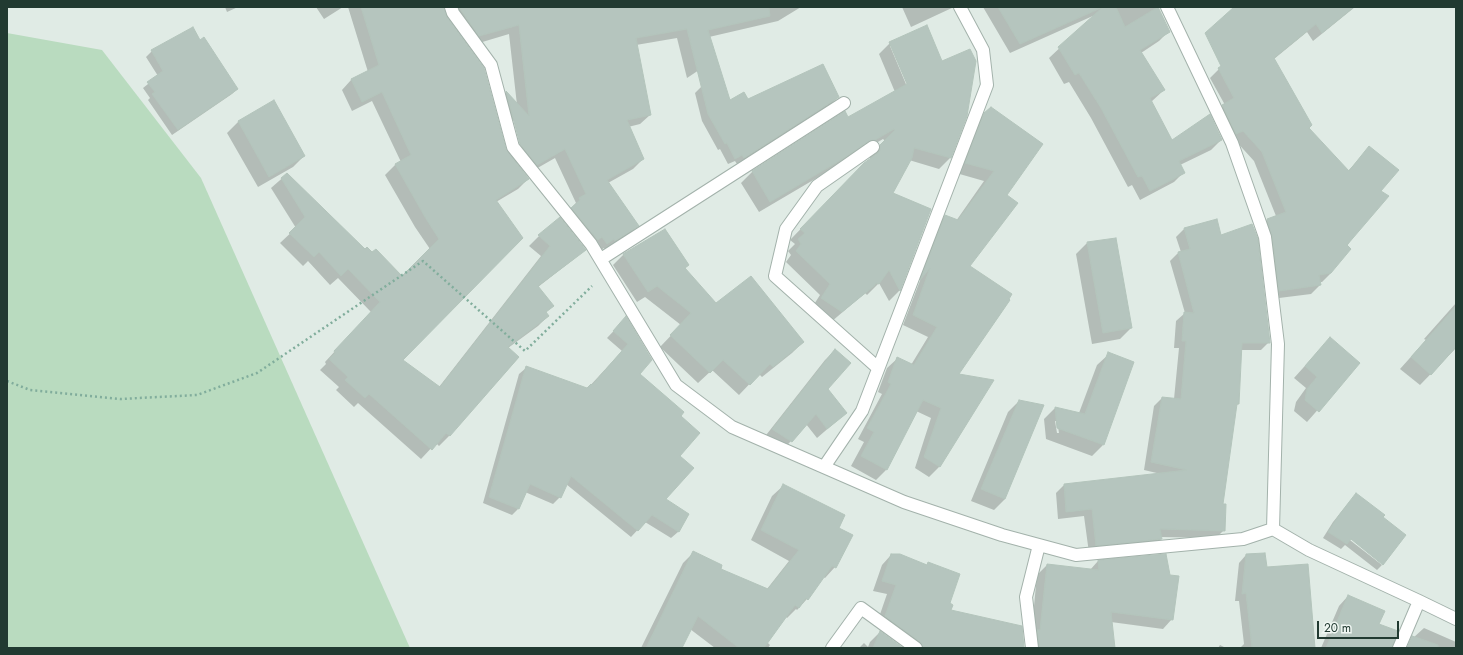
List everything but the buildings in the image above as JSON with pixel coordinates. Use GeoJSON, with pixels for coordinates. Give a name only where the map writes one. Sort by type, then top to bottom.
{"type":"FeatureCollection","features":[{"type":"Feature","properties":{"kind":"street"},"geometry":{"type":"LineString","coordinates":[[451,7],[453,13],[491,65],[513,147],[591,244],[676,385],[732,427],[904,502],[1002,536],[1076,555],[1243,539],[1273,529],[1309,550],[1456,619]]}},
{"type":"Feature","properties":{"kind":"street"},"geometry":{"type":"LineString","coordinates":[[824,467],[862,410],[987,85],[983,50],[960,7]]}},
{"type":"Feature","properties":{"kind":"street"},"geometry":{"type":"LineString","coordinates":[[1167,7],[1232,142],[1265,237],[1278,344],[1273,529]]}},
{"type":"Feature","properties":{"kind":"street"},"geometry":{"type":"LineString","coordinates":[[601,259],[844,103]]}},
{"type":"Feature","properties":{"kind":"street"},"geometry":{"type":"LineString","coordinates":[[873,147],[817,186],[786,229],[775,276],[878,368]]}},
{"type":"Feature","properties":{"kind":"street"},"geometry":{"type":"LineString","coordinates":[[1032,648],[1026,597],[1039,545]]}},
{"type":"Feature","properties":{"kind":"street"},"geometry":{"type":"LineString","coordinates":[[1399,648],[1419,601]]}},
{"type":"Feature","properties":{"kind":"street"},"geometry":{"type":"LineString","coordinates":[[832,648],[861,608],[916,648]]}},
{"type":"Feature","properties":{"kind":"path"},"geometry":{"type":"LineString","coordinates":[[7,381],[30,390],[120,399],[198,395],[257,373],[423,261],[525,351],[608,271]]}},
{"type":"Feature","properties":{"kind":"green space"},"geometry":{"type":"Polygon","coordinates":[[[7,33],[102,50],[201,178],[410,648],[7,648],[7,33]]]}}]}
